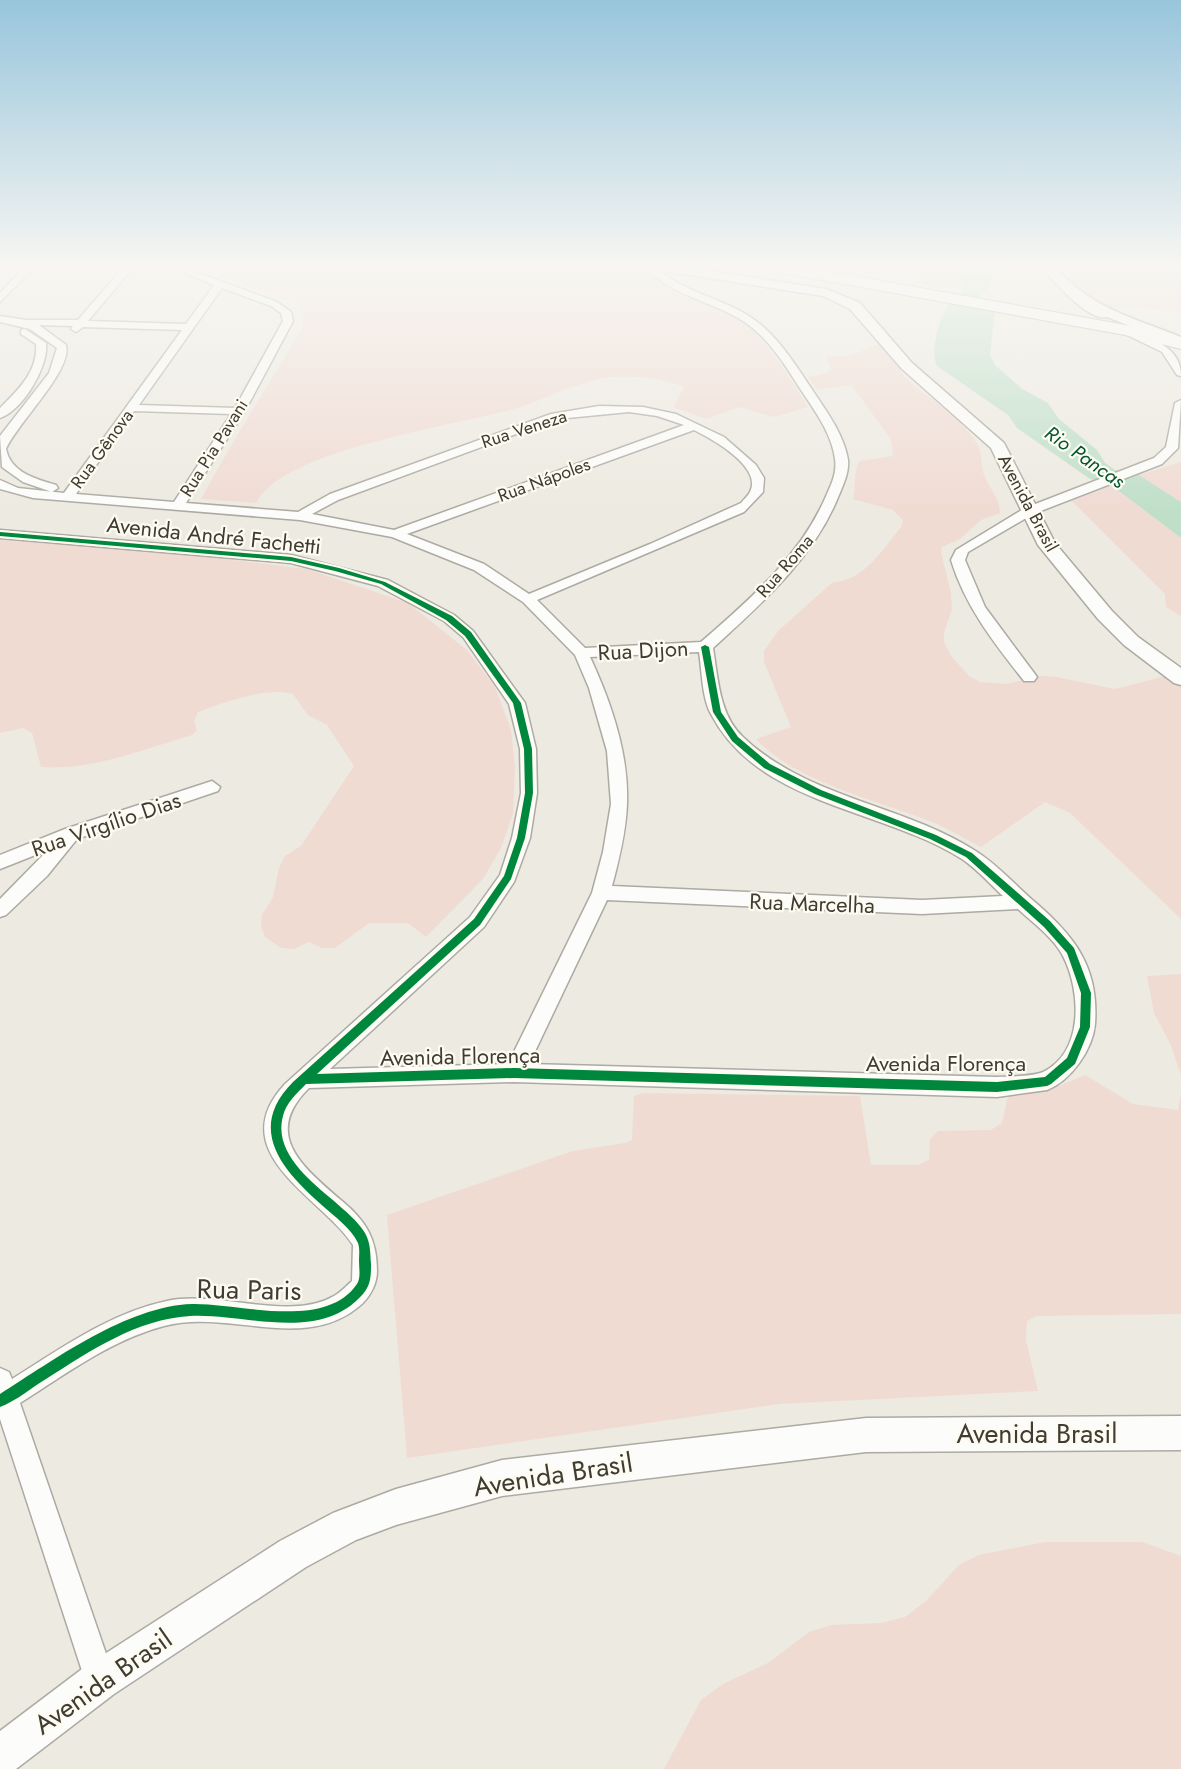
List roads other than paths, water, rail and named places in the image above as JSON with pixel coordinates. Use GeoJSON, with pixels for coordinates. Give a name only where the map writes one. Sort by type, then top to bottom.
{"type":"FeatureCollection","features":[{"type":"Feature","properties":{"kind":"main road","name":"Avenida Brasil"},"geometry":{"type":"LineString","coordinates":[[891,347],[908,366],[985,432],[998,446],[1047,544],[1105,615],[1131,641],[1181,678]]}},
{"type":"Feature","properties":{"kind":"main road","name":"Avenida Brasil"},"geometry":{"type":"LineString","coordinates":[[0,1756],[100,1680],[293,1554],[346,1526],[396,1507],[502,1478],[866,1435],[1181,1433]]}},
{"type":"Feature","properties":{"kind":"street"},"geometry":{"type":"LineString","coordinates":[[0,415],[37,372],[44,354],[42,347]]}},
{"type":"Feature","properties":{"kind":"street"},"geometry":{"type":"LineString","coordinates":[[62,347],[56,370],[10,425],[2,440],[0,455],[5,465],[31,481],[68,496]]}},
{"type":"Feature","properties":{"kind":"street","name":"Rua Gênova"},"geometry":{"type":"LineString","coordinates":[[68,496],[176,347]]}},
{"type":"Feature","properties":{"kind":"street","name":"Rua Pia Pavani"},"geometry":{"type":"LineString","coordinates":[[177,507],[239,411],[274,347]]}},
{"type":"Feature","properties":{"kind":"street","name":"Rua Roma"},"geometry":{"type":"LineString","coordinates":[[705,647],[763,593],[801,553],[823,521],[842,469],[835,436],[823,414],[776,347]]}},
{"type":"Feature","properties":{"kind":"street"},"geometry":{"type":"LineString","coordinates":[[1176,347],[1181,373]]}},
{"type":"Feature","properties":{"kind":"street"},"geometry":{"type":"LineString","coordinates":[[1029,677],[992,629],[972,598],[958,560],[963,550],[1029,511],[1158,461],[1172,448],[1181,403]]}},
{"type":"Feature","properties":{"kind":"street"},"geometry":{"type":"LineString","coordinates":[[133,408],[239,411]]}},
{"type":"Feature","properties":{"kind":"street","name":"Rua Veneza"},"geometry":{"type":"LineString","coordinates":[[300,516],[334,496],[555,416],[584,410],[618,409],[672,416],[737,450],[754,466],[758,480],[755,495],[745,506],[671,540],[528,599]]}},
{"type":"Feature","properties":{"kind":"street","name":"Rua Nápoles"},"geometry":{"type":"LineString","coordinates":[[395,534],[693,426]]}},
{"type":"Feature","properties":{"kind":"street"},"geometry":{"type":"LineString","coordinates":[[1,485],[33,494],[300,516],[395,534],[479,567],[528,599],[580,653],[597,688],[615,751],[618,804],[612,852],[601,892],[514,1073]]}},
{"type":"Feature","properties":{"kind":"street","name":"Avenida André Fachetti"},"geometry":{"type":"LineString","coordinates":[[0,534],[291,559],[337,569],[383,583],[449,618],[468,634],[518,704],[528,749],[529,793],[521,838],[508,877],[477,922],[304,1078]]}},
{"type":"Feature","properties":{"kind":"street","name":"Rua Dijon"},"geometry":{"type":"LineString","coordinates":[[580,653],[705,647]]}},
{"type":"Feature","properties":{"kind":"street","name":"Avenida Florença"},"geometry":{"type":"LineString","coordinates":[[304,1078],[514,1073],[997,1088],[1047,1081],[1071,1061],[1085,1027],[1086,993],[1071,951],[1047,924],[969,855],[933,837],[818,792],[767,766],[735,739],[717,712],[705,647]]}},
{"type":"Feature","properties":{"kind":"street","name":"Rua Virgílio Dias"},"geometry":{"type":"LineString","coordinates":[[0,862],[71,834],[212,787]]}},
{"type":"Feature","properties":{"kind":"street"},"geometry":{"type":"LineString","coordinates":[[0,910],[42,872],[71,834]]}},
{"type":"Feature","properties":{"kind":"street","name":"Rua Marcelha"},"geometry":{"type":"LineString","coordinates":[[601,892],[922,907],[1022,902]]}},
{"type":"Feature","properties":{"kind":"street","name":"Rua Paris"},"geometry":{"type":"LineString","coordinates":[[2,1393],[136,1322],[162,1313],[192,1310],[262,1317],[316,1314],[340,1308],[361,1288],[366,1275],[364,1244],[350,1223],[291,1171],[283,1157],[276,1131],[278,1116],[285,1099],[304,1078]]}},
{"type":"Feature","properties":{"kind":"street"},"geometry":{"type":"LineString","coordinates":[[2,1393],[100,1680]]}},
{"type":"Feature","properties":{"kind":"water","name":"Rio Pancas"},"geometry":{"type":"Polygon","coordinates":[[[935,347],[991,347],[990,355],[995,365],[1022,389],[1048,403],[1059,419],[1097,450],[1105,463],[1115,470],[1139,475],[1181,502],[1181,538],[1111,485],[1090,479],[1017,428],[1008,415],[937,366],[935,347]]]}}]}
